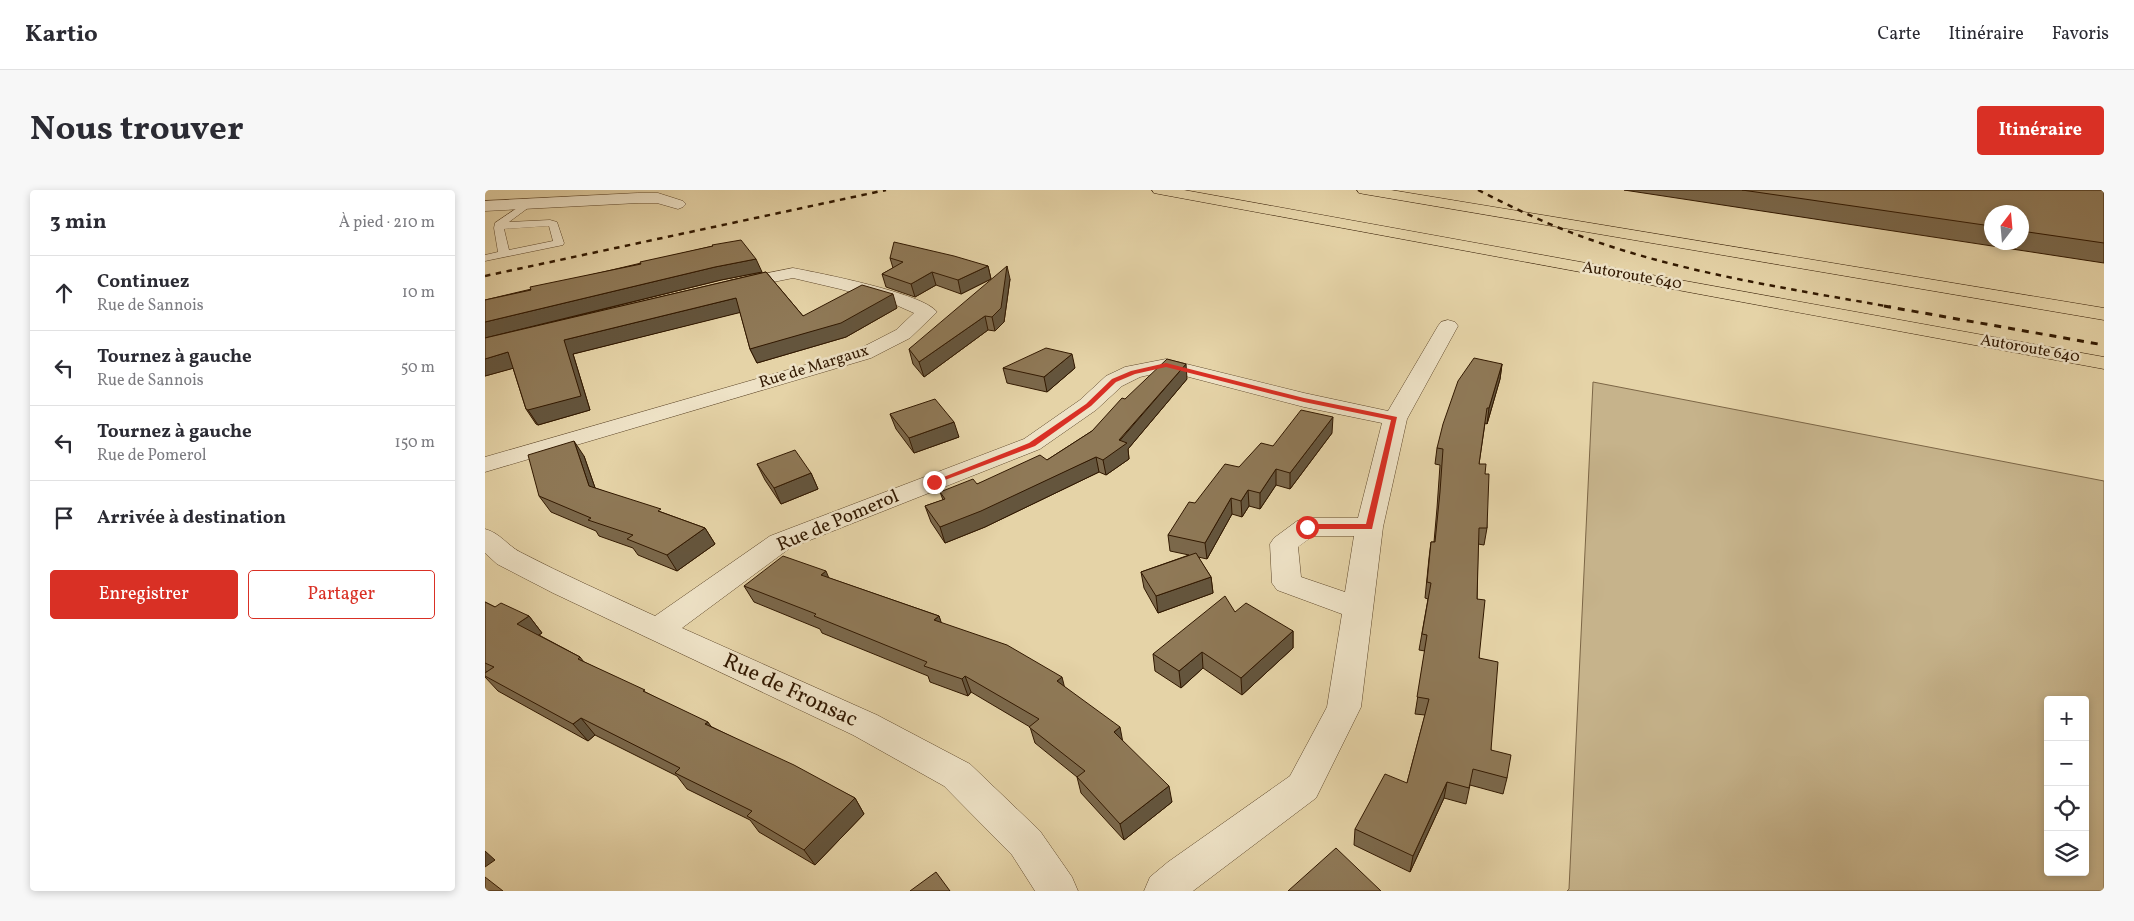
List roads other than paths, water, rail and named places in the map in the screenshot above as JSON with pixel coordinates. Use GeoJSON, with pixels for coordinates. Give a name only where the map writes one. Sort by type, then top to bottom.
{"type":"FeatureCollection","features":[{"type":"Feature","properties":{"kind":"highway","name":"Autoroute 640"},"geometry":{"type":"LineString","coordinates":[[1159,190],[2104,363]]}},
{"type":"Feature","properties":{"kind":"highway"},"geometry":{"type":"LineString","coordinates":[[1364,190],[2104,314]]}},
{"type":"Feature","properties":{"kind":"highway"},"geometry":{"type":"LineString","coordinates":[[1435,190],[1739,240],[2104,310]]}},
{"type":"Feature","properties":{"kind":"street"},"geometry":{"type":"LineString","coordinates":[[485,206],[644,198],[658,198],[678,204]]}},
{"type":"Feature","properties":{"kind":"street","name":"Rue de Margaux"},"geometry":{"type":"LineString","coordinates":[[485,465],[864,354],[903,334],[927,312],[903,301],[844,284],[793,274],[712,290]]}},
{"type":"Feature","properties":{"kind":"street"},"geometry":{"type":"LineString","coordinates":[[1164,891],[1182,875],[1303,787],[1344,707],[1369,527],[1395,419],[1448,326]]}},
{"type":"Feature","properties":{"kind":"street","name":"Rue de Pomerol"},"geometry":{"type":"LineString","coordinates":[[657,630],[780,542],[1032,444],[1088,405],[1114,381],[1133,372],[1166,365],[1304,400],[1395,419]]}},
{"type":"Feature","properties":{"kind":"street"},"geometry":{"type":"LineString","coordinates":[[1358,608],[1287,583],[1284,544],[1307,527],[1369,527]]}},
{"type":"Feature","properties":{"kind":"street","name":"Rue de Fronsac"},"geometry":{"type":"LineString","coordinates":[[485,538],[507,557],[657,630],[865,725],[957,774],[1026,843],[1058,891]]}},
{"type":"Feature","properties":{"kind":"lane"},"geometry":{"type":"LineString","coordinates":[[504,254],[499,226],[529,203]]}},
{"type":"Feature","properties":{"kind":"lane"},"geometry":{"type":"LineString","coordinates":[[485,258],[559,243],[553,224],[499,226]]}},
{"type":"Feature","properties":{"kind":"railway"},"geometry":{"type":"LineString","coordinates":[[485,276],[886,190]]}},
{"type":"Feature","properties":{"kind":"railway"},"geometry":{"type":"LineString","coordinates":[[1478,190],[1557,227],[1638,255],[1722,276],[1891,307]]}},
{"type":"Feature","properties":{"kind":"railway"},"geometry":{"type":"LineString","coordinates":[[1884,306],[2104,345]]}}]}
